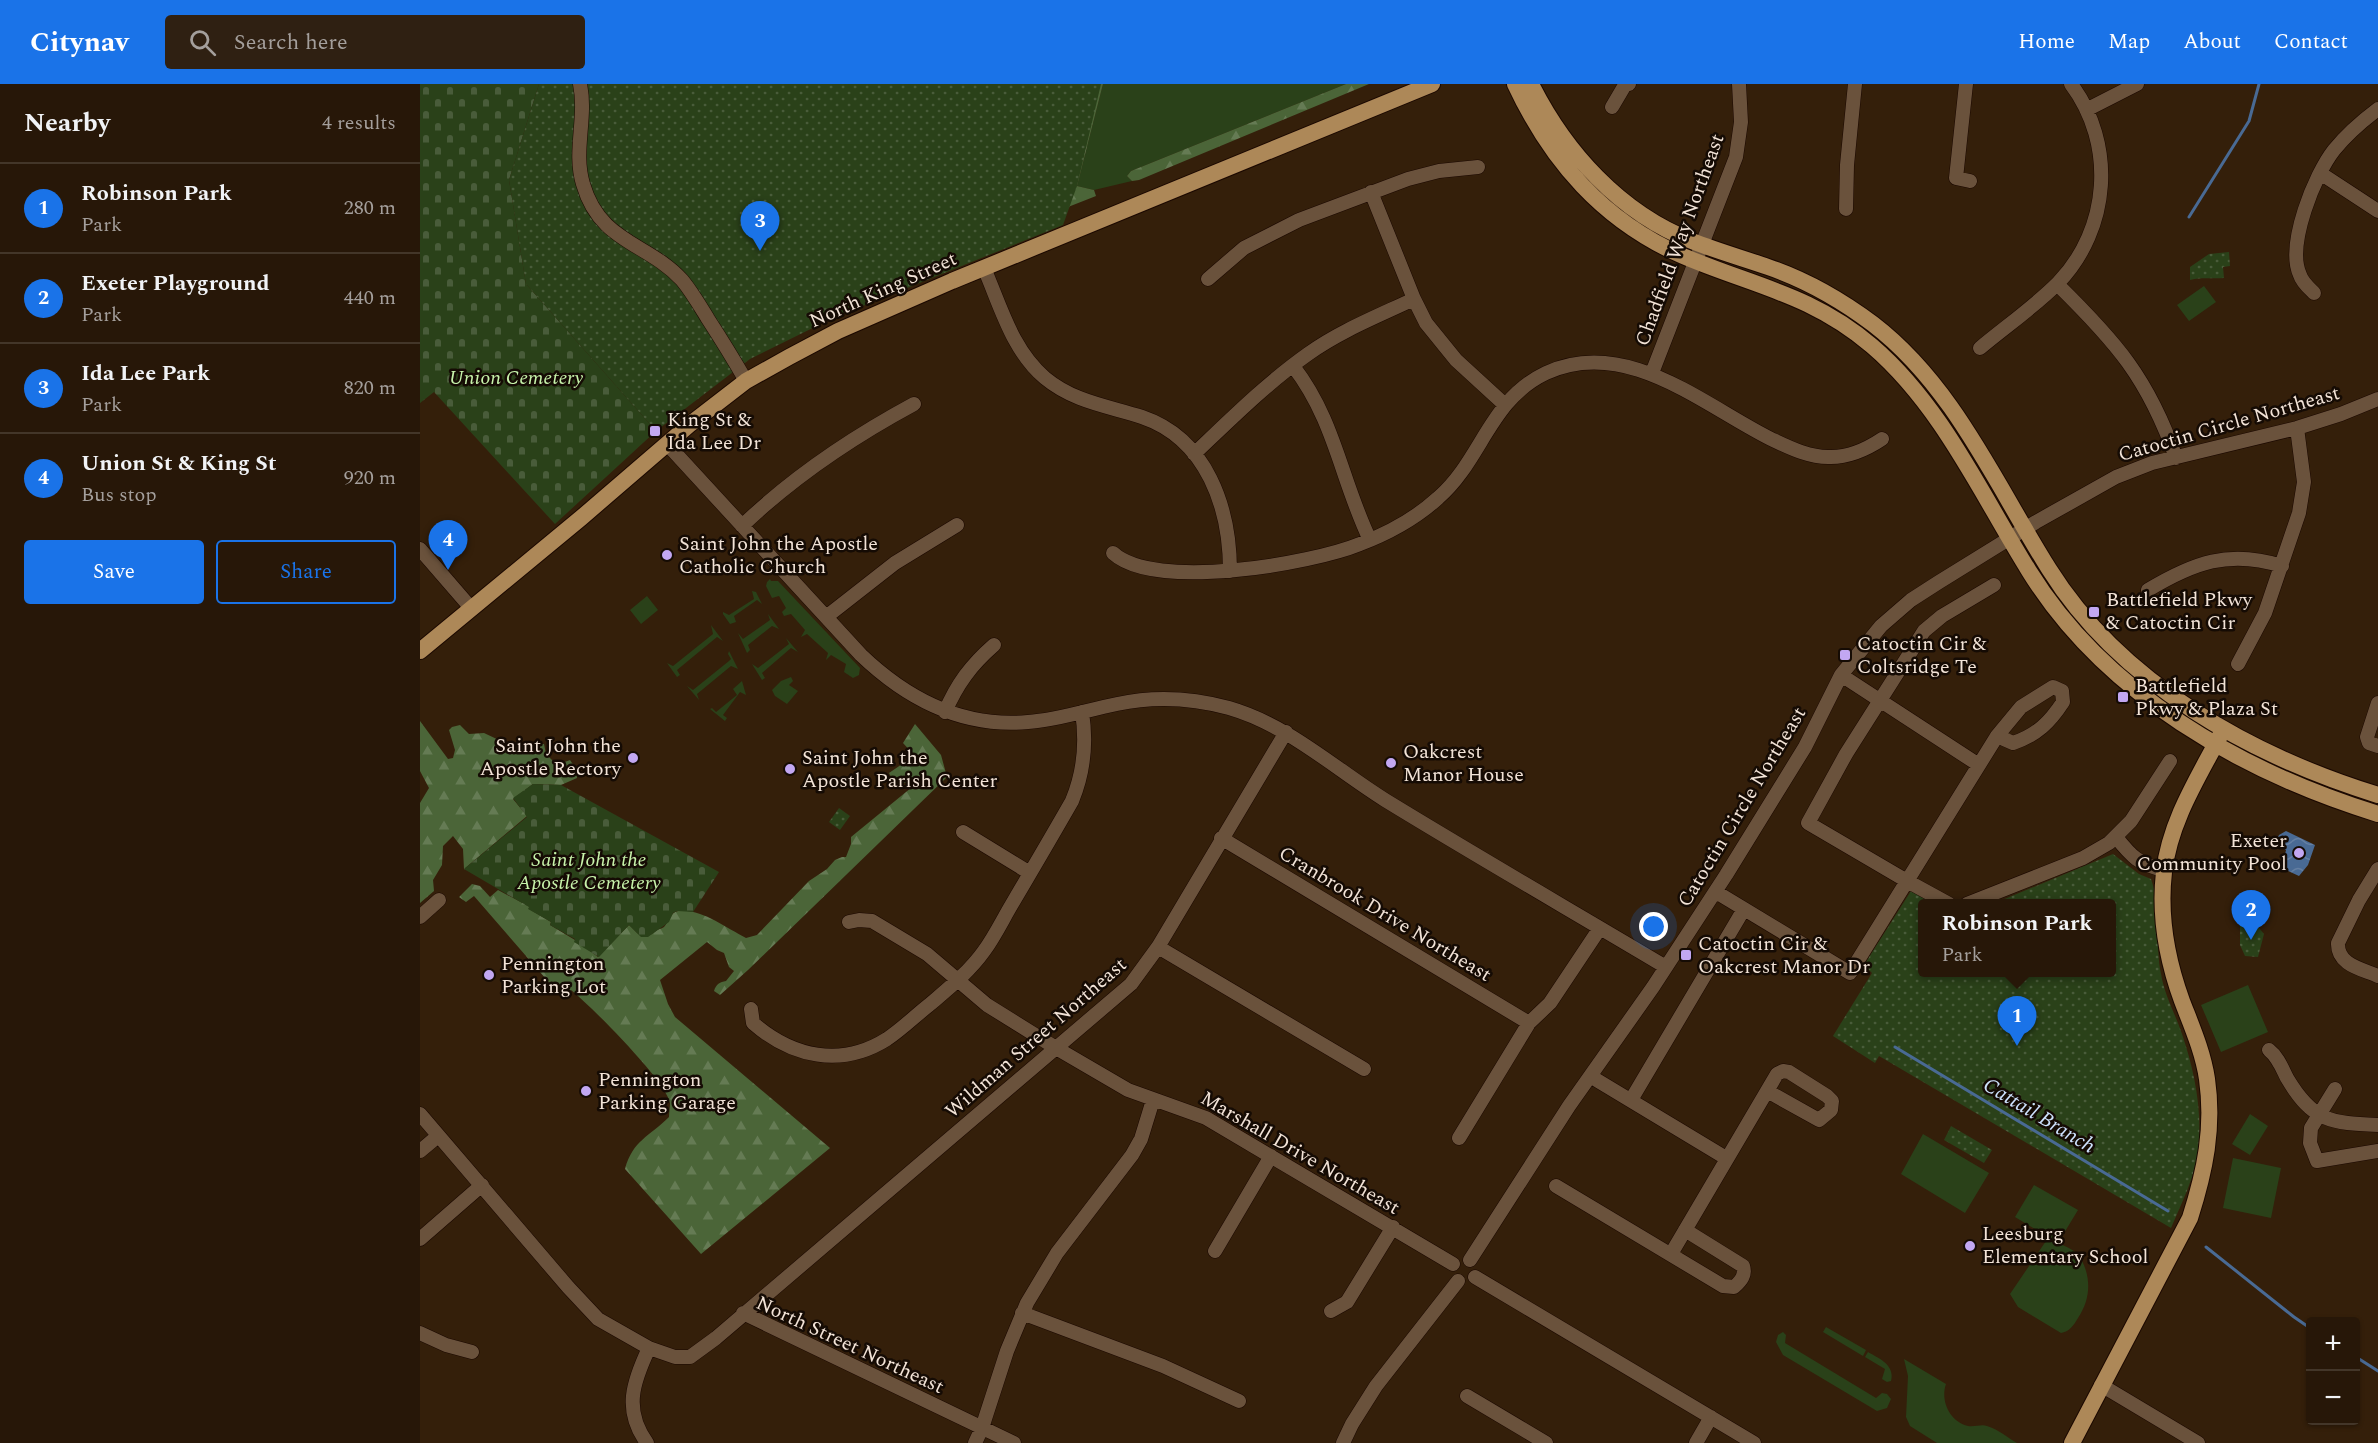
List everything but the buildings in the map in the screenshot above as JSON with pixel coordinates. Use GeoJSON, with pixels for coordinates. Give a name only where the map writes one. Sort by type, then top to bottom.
{"type":"FeatureCollection","features":[{"type":"Feature","properties":{"kind":"main road","name":"North King Street"},"geometry":{"type":"LineString","coordinates":[[420,651],[667,444],[746,381],[838,331],[984,268],[1432,84]]}},
{"type":"Feature","properties":{"kind":"main road"},"geometry":{"type":"LineString","coordinates":[[1515,84],[1556,158],[1591,195],[1637,231],[1667,249],[1695,261],[1799,298],[1834,318],[1889,361],[1924,400],[2017,533],[2089,624],[2114,650],[2168,693],[2224,727],[2295,764],[2378,795]]}},
{"type":"Feature","properties":{"kind":"main road"},"geometry":{"type":"LineString","coordinates":[[1532,84],[1563,140],[1594,175],[1620,197],[1654,221],[1701,244],[1770,267],[1816,287],[1852,309],[1891,339],[1921,368],[1942,394],[2017,533],[2055,610],[2097,657],[2129,686],[2216,743],[2278,775],[2378,814]]}},
{"type":"Feature","properties":{"kind":"main road"},"geometry":{"type":"LineString","coordinates":[[2072,1443],[2190,1218],[2203,1178],[2208,1149],[2210,1112],[2207,1078],[2197,1038],[2172,969],[2167,946],[2163,895],[2164,870],[2183,805],[2224,727]]}},
{"type":"Feature","properties":{"kind":"street"},"geometry":{"type":"LineString","coordinates":[[580,84],[582,103],[578,144],[579,167],[582,184],[595,211],[618,237],[659,260],[683,282],[746,381]]}},
{"type":"Feature","properties":{"kind":"street"},"geometry":{"type":"LineString","coordinates":[[1612,107],[1625,85],[1629,84]]}},
{"type":"Feature","properties":{"kind":"street","name":"Chadfield Way Northeast"},"geometry":{"type":"LineString","coordinates":[[1652,373],[1740,141],[1739,84]]}},
{"type":"Feature","properties":{"kind":"street"},"geometry":{"type":"LineString","coordinates":[[1846,209],[1847,165],[1855,84]]}},
{"type":"Feature","properties":{"kind":"street"},"geometry":{"type":"LineString","coordinates":[[1966,84],[1956,178],[1970,181]]}},
{"type":"Feature","properties":{"kind":"street"},"geometry":{"type":"LineString","coordinates":[[1980,348],[2057,284],[2078,258],[2091,231],[2100,198],[2101,152],[2088,110],[2071,84]]}},
{"type":"Feature","properties":{"kind":"street"},"geometry":{"type":"LineString","coordinates":[[2088,110],[2137,84]]}},
{"type":"Feature","properties":{"kind":"street"},"geometry":{"type":"LineString","coordinates":[[2314,293],[2300,275],[2296,258],[2299,229],[2308,200],[2330,155],[2345,137],[2378,109]]}},
{"type":"Feature","properties":{"kind":"street"},"geometry":{"type":"LineString","coordinates":[[1208,279],[1232,257],[1269,233],[1371,192],[1423,175],[1478,167]]}},
{"type":"Feature","properties":{"kind":"street"},"geometry":{"type":"LineString","coordinates":[[2320,173],[2378,211]]}},
{"type":"Feature","properties":{"kind":"street"},"geometry":{"type":"LineString","coordinates":[[1371,192],[1426,323],[1470,374],[1504,404]]}},
{"type":"Feature","properties":{"kind":"street"},"geometry":{"type":"LineString","coordinates":[[984,268],[1016,342],[1043,376],[1060,389],[1078,398],[1159,424],[1194,451],[1210,477],[1221,503],[1228,531],[1230,571]]}},
{"type":"Feature","properties":{"kind":"street"},"geometry":{"type":"LineString","coordinates":[[2057,284],[2091,317],[2130,362],[2151,395],[2176,458]]}},
{"type":"Feature","properties":{"kind":"street"},"geometry":{"type":"LineString","coordinates":[[1194,454],[1252,400],[1293,366],[1341,334],[1414,299]]}},
{"type":"Feature","properties":{"kind":"street"},"geometry":{"type":"LineString","coordinates":[[1113,553],[1128,564],[1142,568],[1170,571],[1230,571],[1336,552],[1370,540],[1394,530],[1439,497],[1459,474],[1504,404],[1533,379],[1566,366],[1581,363],[1612,363],[1652,373],[1763,434],[1804,453],[1822,457],[1839,456],[1863,450],[1882,439]]}},
{"type":"Feature","properties":{"kind":"street"},"geometry":{"type":"LineString","coordinates":[[1293,366],[1323,412],[1352,497],[1370,540]]}},
{"type":"Feature","properties":{"kind":"street","name":"Catoctin Circle Northeast"},"geometry":{"type":"LineString","coordinates":[[1470,1260],[1590,1076],[1716,892],[1805,747],[1841,675],[1868,639],[1896,612],[2017,533],[2116,477],[2152,463],[2297,428],[2378,399]]}},
{"type":"Feature","properties":{"kind":"street"},"geometry":{"type":"LineString","coordinates":[[742,526],[808,470],[869,429],[914,404]]}},
{"type":"Feature","properties":{"kind":"street"},"geometry":{"type":"LineString","coordinates":[[2238,663],[2265,614],[2299,513],[2304,482],[2297,428]]}},
{"type":"Feature","properties":{"kind":"street"},"geometry":{"type":"LineString","coordinates":[[667,444],[861,655],[892,682],[922,702],[945,712],[974,719],[1012,723],[1029,722],[1127,702],[1176,699],[1230,708],[1286,732],[1385,800],[1666,967]]}},
{"type":"Feature","properties":{"kind":"street"},"geometry":{"type":"LineString","coordinates":[[826,617],[895,562],[957,525]]}},
{"type":"Feature","properties":{"kind":"street"},"geometry":{"type":"LineString","coordinates":[[420,549],[471,608]]}},
{"type":"Feature","properties":{"kind":"street"},"geometry":{"type":"LineString","coordinates":[[2148,590],[2186,569],[2221,559],[2263,560],[2282,566]]}},
{"type":"Feature","properties":{"kind":"street"},"geometry":{"type":"LineString","coordinates":[[1941,899],[1808,823],[1879,700],[1924,631],[1942,616],[1994,585]]}},
{"type":"Feature","properties":{"kind":"street"},"geometry":{"type":"LineString","coordinates":[[945,712],[958,684],[968,670],[994,645]]}},
{"type":"Feature","properties":{"kind":"street"},"geometry":{"type":"LineString","coordinates":[[1841,675],[1979,765]]}},
{"type":"Feature","properties":{"kind":"street"},"geometry":{"type":"LineString","coordinates":[[1716,892],[1850,973],[1997,736],[2021,707],[2035,696],[2053,687],[2062,692],[2063,702],[2050,721],[2034,734],[2013,743],[1997,736]]}},
{"type":"Feature","properties":{"kind":"street"},"geometry":{"type":"LineString","coordinates":[[2378,702],[2367,737],[2369,743],[2378,746]]}},
{"type":"Feature","properties":{"kind":"street"},"geometry":{"type":"LineString","coordinates":[[751,1009],[753,1023],[783,1046],[812,1054],[843,1055],[872,1047],[886,1040],[957,981],[984,951],[1072,801],[1080,782],[1084,760],[1085,732],[1082,712]]}},
{"type":"Feature","properties":{"kind":"street","name":"Wildman Street Northeast"},"geometry":{"type":"LineString","coordinates":[[743,1313],[1131,984],[1158,947],[1286,732]]}},
{"type":"Feature","properties":{"kind":"street"},"geometry":{"type":"LineString","coordinates":[[1976,899],[2083,858],[2116,837],[2132,821],[2170,760]]}},
{"type":"Feature","properties":{"kind":"street"},"geometry":{"type":"LineString","coordinates":[[963,832],[1030,873]]}},
{"type":"Feature","properties":{"kind":"street"},"geometry":{"type":"LineString","coordinates":[[2116,837],[2133,858],[2151,867],[2164,870]]}},
{"type":"Feature","properties":{"kind":"street","name":"Cranbrook Drive Northeast"},"geometry":{"type":"LineString","coordinates":[[1221,838],[1529,1023]]}},
{"type":"Feature","properties":{"kind":"street"},"geometry":{"type":"LineString","coordinates":[[2378,869],[2338,944],[2338,950],[2346,962],[2378,976]]}},
{"type":"Feature","properties":{"kind":"street"},"geometry":{"type":"LineString","coordinates":[[420,917],[439,900]]}},
{"type":"Feature","properties":{"kind":"street"},"geometry":{"type":"LineString","coordinates":[[1630,1100],[1744,909]]}},
{"type":"Feature","properties":{"kind":"street","name":"Marshall Drive Northeast"},"geometry":{"type":"LineString","coordinates":[[849,922],[872,921],[927,954],[987,1005],[1056,1048],[1128,1090],[1206,1118],[1453,1264]]}},
{"type":"Feature","properties":{"kind":"street"},"geometry":{"type":"LineString","coordinates":[[1459,1138],[1529,1023],[1550,1003],[1600,928]]}},
{"type":"Feature","properties":{"kind":"street"},"geometry":{"type":"LineString","coordinates":[[1158,947],[1364,1070]]}},
{"type":"Feature","properties":{"kind":"street"},"geometry":{"type":"LineString","coordinates":[[2269,1050],[2276,1055],[2296,1092],[2318,1115],[2349,1125],[2378,1125]]}},
{"type":"Feature","properties":{"kind":"street"},"geometry":{"type":"LineString","coordinates":[[1590,1076],[1726,1158]]}},
{"type":"Feature","properties":{"kind":"street"},"geometry":{"type":"LineString","coordinates":[[2335,1089],[2311,1128],[2310,1143],[2317,1161],[2378,1150]]}},
{"type":"Feature","properties":{"kind":"street"},"geometry":{"type":"LineString","coordinates":[[1671,1254],[1767,1091]]}},
{"type":"Feature","properties":{"kind":"street"},"geometry":{"type":"LineString","coordinates":[[975,1443],[1022,1313],[1057,1253],[1132,1155],[1141,1139],[1153,1100]]}},
{"type":"Feature","properties":{"kind":"street","name":"North Street Northeast"},"geometry":{"type":"LineString","coordinates":[[420,1114],[585,1306],[614,1329],[649,1348],[675,1357],[690,1357],[716,1338],[743,1313],[1014,1443]]}},
{"type":"Feature","properties":{"kind":"street"},"geometry":{"type":"LineString","coordinates":[[420,1151],[438,1136]]}},
{"type":"Feature","properties":{"kind":"street"},"geometry":{"type":"LineString","coordinates":[[1215,1251],[1271,1156]]}},
{"type":"Feature","properties":{"kind":"street"},"geometry":{"type":"LineString","coordinates":[[420,1239],[482,1185]]}},
{"type":"Feature","properties":{"kind":"street"},"geometry":{"type":"LineString","coordinates":[[1556,1186],[1723,1286],[1734,1287],[1741,1280],[1743,1266],[1685,1230]]}},
{"type":"Feature","properties":{"kind":"street"},"geometry":{"type":"LineString","coordinates":[[1331,1311],[1347,1302],[1393,1227]]}},
{"type":"Feature","properties":{"kind":"street"},"geometry":{"type":"LineString","coordinates":[[1461,1258],[1470,1260],[1476,1268],[1475,1277],[1467,1283],[1458,1281],[1453,1276],[1453,1264],[1461,1258]]}},
{"type":"Feature","properties":{"kind":"street"},"geometry":{"type":"LineString","coordinates":[[1475,1277],[1754,1443]]}},
{"type":"Feature","properties":{"kind":"street"},"geometry":{"type":"LineString","coordinates":[[1343,1443],[1376,1386],[1458,1281]]}},
{"type":"Feature","properties":{"kind":"street"},"geometry":{"type":"LineString","coordinates":[[1022,1313],[1163,1366],[1239,1401]]}},
{"type":"Feature","properties":{"kind":"street"},"geometry":{"type":"LineString","coordinates":[[420,1333],[446,1345],[472,1352]]}},
{"type":"Feature","properties":{"kind":"street"},"geometry":{"type":"LineString","coordinates":[[647,1443],[636,1426],[632,1408],[635,1384],[649,1348]]}},
{"type":"Feature","properties":{"kind":"street"},"geometry":{"type":"LineString","coordinates":[[2101,1385],[2198,1443]]}},
{"type":"Feature","properties":{"kind":"street"},"geometry":{"type":"LineString","coordinates":[[1467,1396],[1546,1443]]}},
{"type":"Feature","properties":{"kind":"street"},"geometry":{"type":"LineString","coordinates":[[1696,1443],[1711,1417]]}},
{"type":"Feature","properties":{"kind":"green space","name":"Union Cemetery"},"geometry":{"type":"Polygon","coordinates":[[[420,84],[539,84],[509,180],[526,284],[656,431],[555,524],[434,392],[420,403],[420,84]]]}},
{"type":"Feature","properties":{"kind":"green space"},"geometry":{"type":"Polygon","coordinates":[[[539,84],[1101,84],[1077,186],[1063,225],[833,318],[750,359],[656,431],[526,284],[509,180],[539,84]]]}},
{"type":"Feature","properties":{"kind":"green space"},"geometry":{"type":"Polygon","coordinates":[[[1090,84],[1103,84],[1077,186],[1094,190],[1096,196],[1068,207],[1090,84]]]}},
{"type":"Feature","properties":{"kind":"green space"},"geometry":{"type":"Polygon","coordinates":[[[1103,84],[1346,84],[1131,171],[1127,176],[1132,181],[1094,190],[1077,186],[1103,84]]]}},
{"type":"Feature","properties":{"kind":"green space"},"geometry":{"type":"Polygon","coordinates":[[[1346,84],[1369,84],[1139,180],[1132,181],[1127,176],[1131,171],[1346,84]]]}},
{"type":"Feature","properties":{"kind":"green space"},"geometry":{"type":"Polygon","coordinates":[[[2229,252],[2230,266],[2223,267],[2224,278],[2190,280],[2190,267],[2209,254],[2229,252]]]}},
{"type":"Feature","properties":{"kind":"green space"},"geometry":{"type":"Polygon","coordinates":[[[2204,286],[2216,302],[2189,321],[2177,305],[2204,286]]]}},
{"type":"Feature","properties":{"kind":"green space"},"geometry":{"type":"Polygon","coordinates":[[[770,579],[778,581],[860,668],[859,675],[853,678],[844,672],[846,664],[831,655],[826,660],[828,653],[807,634],[801,637],[805,630],[791,614],[784,616],[782,612],[786,608],[779,596],[772,598],[766,586],[770,579]]]}},
{"type":"Feature","properties":{"kind":"green space"},"geometry":{"type":"Polygon","coordinates":[[[752,591],[756,592],[762,604],[757,600],[734,616],[736,622],[730,624],[723,612],[729,615],[754,599],[752,591]]]}},
{"type":"Feature","properties":{"kind":"green space"},"geometry":{"type":"Polygon","coordinates":[[[647,596],[658,610],[641,624],[630,610],[647,596]]]}},
{"type":"Feature","properties":{"kind":"green space"},"geometry":{"type":"Polygon","coordinates":[[[768,614],[779,629],[772,626],[748,645],[750,650],[747,653],[738,633],[743,639],[770,620],[768,614]]]}},
{"type":"Feature","properties":{"kind":"green space"},"geometry":{"type":"Polygon","coordinates":[[[711,625],[723,641],[717,637],[677,670],[680,675],[677,677],[667,663],[673,666],[713,634],[711,625]]]}},
{"type":"Feature","properties":{"kind":"green space"},"geometry":{"type":"Polygon","coordinates":[[[786,638],[798,652],[791,648],[762,673],[765,678],[762,680],[752,664],[758,668],[789,644],[786,638]]]}},
{"type":"Feature","properties":{"kind":"green space"},"geometry":{"type":"Polygon","coordinates":[[[729,651],[738,669],[731,666],[697,694],[699,700],[687,686],[693,690],[729,661],[731,659],[729,651]]]}},
{"type":"Feature","properties":{"kind":"green space"},"geometry":{"type":"Polygon","coordinates":[[[791,677],[793,681],[789,685],[798,691],[787,704],[775,696],[772,690],[781,681],[791,677]]]}},
{"type":"Feature","properties":{"kind":"green space"},"geometry":{"type":"Polygon","coordinates":[[[742,681],[746,695],[740,692],[723,715],[727,718],[725,721],[710,709],[716,712],[737,695],[733,689],[742,681]]]}},
{"type":"Feature","properties":{"kind":"green space"},"geometry":{"type":"Polygon","coordinates":[[[420,721],[448,759],[453,758],[455,750],[449,730],[460,725],[469,734],[484,733],[501,741],[517,744],[544,744],[546,754],[557,765],[570,760],[576,769],[577,778],[561,785],[533,784],[513,799],[527,816],[464,869],[463,849],[453,836],[443,846],[442,865],[433,880],[434,891],[420,903],[420,803],[429,788],[420,771],[420,721]]]}},
{"type":"Feature","properties":{"kind":"green space"},"geometry":{"type":"Polygon","coordinates":[[[915,724],[941,755],[947,777],[720,995],[714,991],[716,987],[726,981],[734,971],[729,967],[724,953],[707,942],[660,980],[675,1017],[830,1148],[701,1254],[625,1169],[637,1145],[669,1117],[670,1103],[666,1093],[626,1044],[581,998],[571,990],[568,995],[559,994],[474,896],[466,902],[459,897],[472,884],[480,886],[490,897],[498,890],[530,907],[529,909],[551,922],[550,925],[598,957],[629,925],[644,937],[664,927],[672,914],[677,911],[688,911],[705,916],[746,938],[757,935],[809,881],[827,869],[835,860],[846,857],[851,837],[917,783],[894,783],[889,773],[911,758],[913,754],[903,743],[915,724]]]}},
{"type":"Feature","properties":{"kind":"green space","name":"Saint John the Apostle Cemetery"},"geometry":{"type":"Polygon","coordinates":[[[533,784],[561,785],[719,872],[693,912],[673,913],[669,922],[648,937],[641,937],[629,925],[599,957],[574,942],[575,939],[550,925],[551,922],[528,909],[529,907],[464,869],[527,817],[513,798],[533,784]]]}},
{"type":"Feature","properties":{"kind":"green space"},"geometry":{"type":"Polygon","coordinates":[[[839,808],[850,816],[840,830],[829,822],[839,808]]]}},
{"type":"Feature","properties":{"kind":"green space"},"geometry":{"type":"Polygon","coordinates":[[[2113,854],[2139,874],[2151,879],[2156,901],[2159,962],[2163,982],[2187,1051],[2198,1105],[2199,1142],[2196,1160],[2190,1184],[2171,1228],[1879,1056],[1875,1063],[1833,1036],[1872,973],[1864,965],[1911,891],[1926,899],[1918,899],[1918,977],[2116,977],[2116,899],[2005,899],[2113,854]]]}},
{"type":"Feature","properties":{"kind":"green space"},"geometry":{"type":"Polygon","coordinates":[[[2255,923],[2264,934],[2258,957],[2245,956],[2240,945],[2240,925],[2255,923]]]}},
{"type":"Feature","properties":{"kind":"green space"},"geometry":{"type":"Polygon","coordinates":[[[2248,985],[2268,1032],[2221,1052],[2201,1005],[2248,985]]]}},
{"type":"Feature","properties":{"kind":"green space"},"geometry":{"type":"Polygon","coordinates":[[[2250,1114],[2268,1126],[2250,1155],[2232,1144],[2250,1114]]]}},
{"type":"Feature","properties":{"kind":"green space"},"geometry":{"type":"Polygon","coordinates":[[[1951,1126],[1992,1150],[1984,1163],[1944,1140],[1951,1126]]]}},
{"type":"Feature","properties":{"kind":"green space"},"geometry":{"type":"Polygon","coordinates":[[[1923,1134],[1989,1173],[1965,1213],[1901,1174],[1923,1134]]]}},
{"type":"Feature","properties":{"kind":"green space"},"geometry":{"type":"Polygon","coordinates":[[[2233,1158],[2281,1168],[2271,1218],[2223,1208],[2233,1158]]]}},
{"type":"Feature","properties":{"kind":"green space"},"geometry":{"type":"Polygon","coordinates":[[[2034,1185],[2078,1210],[2058,1243],[2074,1251],[2081,1259],[2087,1274],[2087,1297],[2075,1323],[2069,1330],[2061,1333],[2018,1307],[2010,1294],[2046,1241],[2056,1242],[2015,1217],[2034,1185]]]}},
{"type":"Feature","properties":{"kind":"green space"},"geometry":{"type":"Polygon","coordinates":[[[1826,1327],[1866,1350],[1863,1356],[1823,1332],[1826,1327]]]}},
{"type":"Feature","properties":{"kind":"green space"},"geometry":{"type":"Polygon","coordinates":[[[1783,1332],[1786,1335],[1785,1343],[1876,1398],[1882,1393],[1887,1394],[1891,1399],[1887,1408],[1877,1411],[1783,1355],[1776,1342],[1778,1335],[1783,1332]]]}},
{"type":"Feature","properties":{"kind":"green space"},"geometry":{"type":"Polygon","coordinates":[[[1868,1352],[1889,1367],[1892,1375],[1891,1381],[1887,1382],[1882,1379],[1885,1369],[1865,1357],[1868,1352]]]}},
{"type":"Feature","properties":{"kind":"green space"},"geometry":{"type":"Polygon","coordinates":[[[1904,1359],[1946,1384],[1944,1397],[1948,1410],[1956,1420],[1968,1426],[1991,1427],[2017,1443],[1937,1443],[1910,1426],[1906,1417],[1908,1376],[1904,1359]]]}},
{"type":"Feature","properties":{"kind":"water","name":"Exeter Community Pool"},"geometry":{"type":"Polygon","coordinates":[[[2286,831],[2315,845],[2308,865],[2299,876],[2282,868],[2286,850],[2277,840],[2279,835],[2286,831]]]}},
{"type":"Feature","properties":{"kind":"waterway"},"geometry":{"type":"LineString","coordinates":[[2189,217],[2249,121],[2259,84]]}},
{"type":"Feature","properties":{"kind":"waterway","name":"Cattail Branch"},"geometry":{"type":"LineString","coordinates":[[1895,1047],[2168,1211]]}},
{"type":"Feature","properties":{"kind":"waterway","name":"Cattail Branch"},"geometry":{"type":"LineString","coordinates":[[2206,1247],[2306,1325]]}},
{"type":"Feature","properties":{"kind":"waterway","name":"Cattail Branch"},"geometry":{"type":"LineString","coordinates":[[2360,1360],[2378,1371]]}},
{"type":"Feature","properties":{"kind":"place","name":"Ida Lee Park"},"geometry":{"type":"Point","coordinates":[760,251]}},
{"type":"Feature","properties":{"kind":"place","name":"King St & Ida Lee Dr"},"geometry":{"type":"Point","coordinates":[655,431]}},
{"type":"Feature","properties":{"kind":"place","name":"Saint John the Apostle Catholic Church"},"geometry":{"type":"Point","coordinates":[667,555]}},
{"type":"Feature","properties":{"kind":"place","name":"Union St & King St"},"geometry":{"type":"Point","coordinates":[448,570]}},
{"type":"Feature","properties":{"kind":"place","name":"Battlefield Pkwy & Catoctin Cir"},"geometry":{"type":"Point","coordinates":[2094,612]}},
{"type":"Feature","properties":{"kind":"place","name":"Catoctin Cir & Coltsridge Te"},"geometry":{"type":"Point","coordinates":[1845,655]}},
{"type":"Feature","properties":{"kind":"place","name":"Battlefield Pkwy & Plaza St"},"geometry":{"type":"Point","coordinates":[2123,697]}},
{"type":"Feature","properties":{"kind":"place","name":"Saint John the Apostle Rectory"},"geometry":{"type":"Point","coordinates":[633,758]}},
{"type":"Feature","properties":{"kind":"place","name":"Oakcrest Manor House"},"geometry":{"type":"Point","coordinates":[1391,763]}},
{"type":"Feature","properties":{"kind":"place","name":"Saint John the Apostle Parish Center"},"geometry":{"type":"Point","coordinates":[790,769]}},
{"type":"Feature","properties":{"kind":"place","name":"Exeter Community Pool"},"geometry":{"type":"Point","coordinates":[2299,853]}},
{"type":"Feature","properties":{"kind":"place","name":"Exeter Playground"},"geometry":{"type":"Point","coordinates":[2251,940]}},
{"type":"Feature","properties":{"kind":"place","name":"Catoctin Cir & Oakcrest Manor Dr"},"geometry":{"type":"Point","coordinates":[1686,955]}},
{"type":"Feature","properties":{"kind":"place","name":"Pennington Parking Lot"},"geometry":{"type":"Point","coordinates":[489,975]}},
{"type":"Feature","properties":{"kind":"place","name":"Robinson Park"},"geometry":{"type":"Point","coordinates":[2017,1046]}},
{"type":"Feature","properties":{"kind":"place","name":"Pennington Parking Garage"},"geometry":{"type":"Point","coordinates":[586,1091]}},
{"type":"Feature","properties":{"kind":"place","name":"Leesburg Elementary School"},"geometry":{"type":"Point","coordinates":[1970,1246]}}]}
